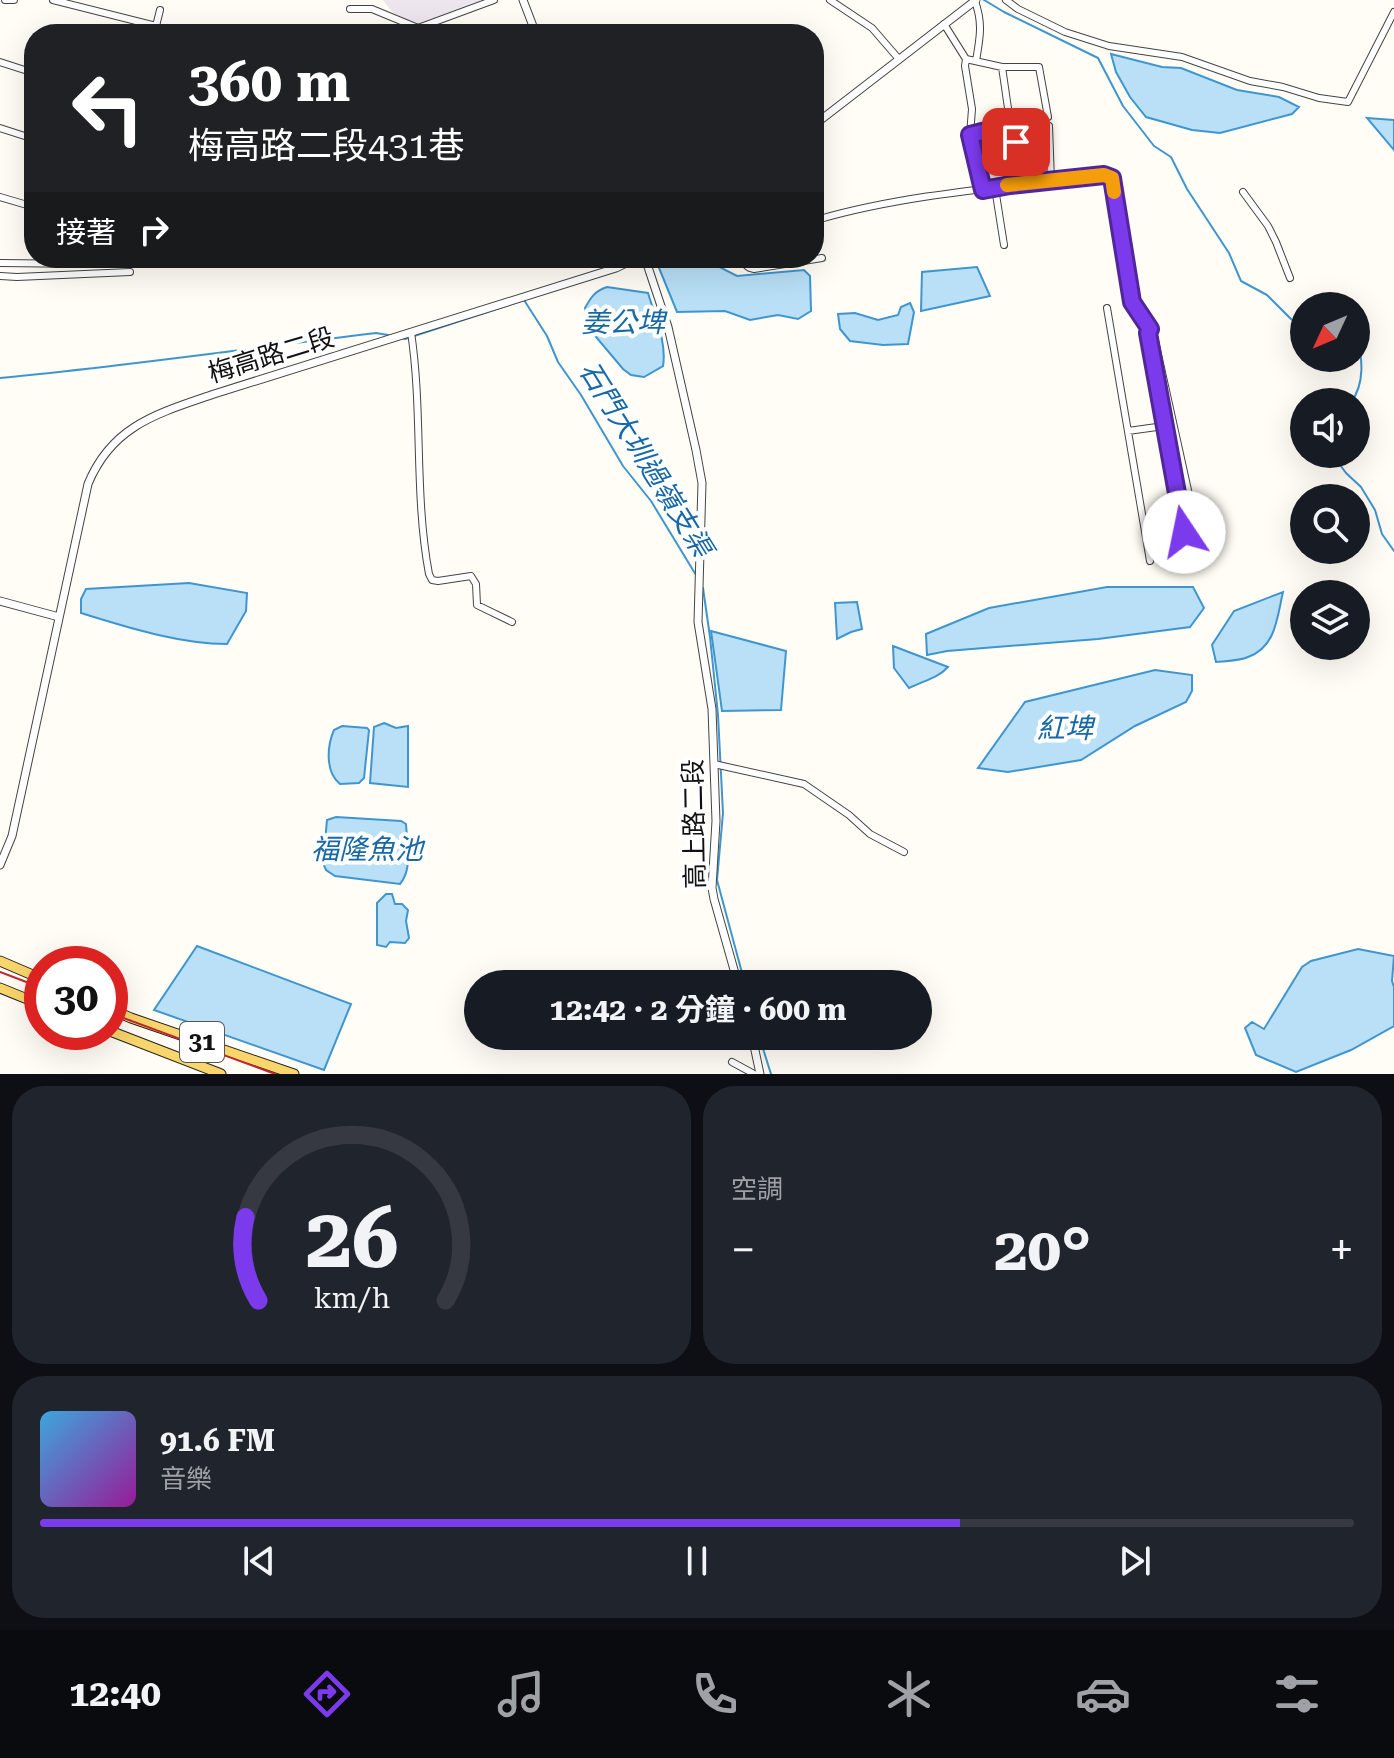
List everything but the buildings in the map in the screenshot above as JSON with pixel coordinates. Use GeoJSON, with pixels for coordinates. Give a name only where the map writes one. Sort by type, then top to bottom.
{"type":"FeatureCollection","features":[{"type":"Feature","properties":{"kind":"main road"},"geometry":{"type":"LineString","coordinates":[[0,961],[24,971]]}},
{"type":"Feature","properties":{"kind":"main road"},"geometry":{"type":"LineString","coordinates":[[0,988],[24,998]]}},
{"type":"Feature","properties":{"kind":"main road","name":"31"},"geometry":{"type":"LineString","coordinates":[[128,1017],[294,1074]]}},
{"type":"Feature","properties":{"kind":"main road","name":"31"},"geometry":{"type":"LineString","coordinates":[[128,1038],[221,1074]]}},
{"type":"Feature","properties":{"kind":"street"},"geometry":{"type":"LineString","coordinates":[[53,0],[135,24]]}},
{"type":"Feature","properties":{"kind":"street"},"geometry":{"type":"LineString","coordinates":[[429,24],[494,0]]}},
{"type":"Feature","properties":{"kind":"street"},"geometry":{"type":"LineString","coordinates":[[523,0],[532,24]]}},
{"type":"Feature","properties":{"kind":"street"},"geometry":{"type":"LineString","coordinates":[[830,0],[872,28],[898,58]]}},
{"type":"Feature","properties":{"kind":"street"},"geometry":{"type":"LineString","coordinates":[[824,117],[975,0],[981,17],[976,61]]}},
{"type":"Feature","properties":{"kind":"street"},"geometry":{"type":"LineString","coordinates":[[1006,0],[1065,32],[1109,46],[1182,57],[1250,81],[1348,102],[1394,12]]}},
{"type":"Feature","properties":{"kind":"street"},"geometry":{"type":"LineString","coordinates":[[350,9],[372,9],[408,24]]}},
{"type":"Feature","properties":{"kind":"street"},"geometry":{"type":"LineString","coordinates":[[156,24],[160,10]]}},
{"type":"Feature","properties":{"kind":"street"},"geometry":{"type":"LineString","coordinates":[[944,24],[966,59],[972,109],[970,135],[983,190]]}},
{"type":"Feature","properties":{"kind":"street"},"geometry":{"type":"LineString","coordinates":[[966,59],[1002,67],[1039,67],[1048,117]]}},
{"type":"Feature","properties":{"kind":"street"},"geometry":{"type":"LineString","coordinates":[[0,62],[24,70]]}},
{"type":"Feature","properties":{"kind":"street"},"geometry":{"type":"LineString","coordinates":[[1002,67],[1010,122]]}},
{"type":"Feature","properties":{"kind":"street"},"geometry":{"type":"LineString","coordinates":[[1049,126],[1051,181]]}},
{"type":"Feature","properties":{"kind":"street"},"geometry":{"type":"LineString","coordinates":[[0,128],[24,136]]}},
{"type":"Feature","properties":{"kind":"street"},"geometry":{"type":"LineString","coordinates":[[970,135],[1001,129],[1031,155]]}},
{"type":"Feature","properties":{"kind":"street"},"geometry":{"type":"LineString","coordinates":[[824,218],[880,205],[995,188],[1104,175],[1112,178],[1132,302],[1154,336],[1203,558]]}},
{"type":"Feature","properties":{"kind":"street"},"geometry":{"type":"LineString","coordinates":[[995,188],[1004,245]]}},
{"type":"Feature","properties":{"kind":"street"},"geometry":{"type":"LineString","coordinates":[[1243,192],[1268,226],[1290,278]]}},
{"type":"Feature","properties":{"kind":"street"},"geometry":{"type":"LineString","coordinates":[[0,197],[24,204]]}},
{"type":"Feature","properties":{"kind":"street"},"geometry":{"type":"LineString","coordinates":[[0,263],[24,263]]}},
{"type":"Feature","properties":{"kind":"street","name":"梅高路二段"},"geometry":{"type":"LineString","coordinates":[[0,865],[12,836],[88,484],[95,464],[108,447],[158,414],[214,394],[396,337],[412,335],[616,268]]}},
{"type":"Feature","properties":{"kind":"street","name":"高上路二段"},"geometry":{"type":"LineString","coordinates":[[648,268],[668,327],[702,483],[698,622],[718,765],[712,888],[734,970]]}},
{"type":"Feature","properties":{"kind":"street"},"geometry":{"type":"LineString","coordinates":[[0,276],[130,272]]}},
{"type":"Feature","properties":{"kind":"street"},"geometry":{"type":"LineString","coordinates":[[1107,308],[1150,561]]}},
{"type":"Feature","properties":{"kind":"street"},"geometry":{"type":"LineString","coordinates":[[1150,329],[1148,333],[1189,559]]}},
{"type":"Feature","properties":{"kind":"street"},"geometry":{"type":"LineString","coordinates":[[412,335],[417,377],[418,465],[429,574],[432,580],[438,581],[471,576],[476,584],[477,605],[512,622]]}},
{"type":"Feature","properties":{"kind":"street"},"geometry":{"type":"LineString","coordinates":[[1128,431],[1164,426]]}},
{"type":"Feature","properties":{"kind":"street"},"geometry":{"type":"LineString","coordinates":[[0,601],[59,617]]}},
{"type":"Feature","properties":{"kind":"street"},"geometry":{"type":"LineString","coordinates":[[718,765],[804,784],[849,815],[870,834],[904,852]]}},
{"type":"Feature","properties":{"kind":"street"},"geometry":{"type":"LineString","coordinates":[[754,1050],[757,1074]]}},
{"type":"Feature","properties":{"kind":"street"},"geometry":{"type":"LineString","coordinates":[[732,1062],[757,1074]]}},
{"type":"Feature","properties":{"kind":"shaded area"},"geometry":{"type":"Polygon","coordinates":[[[383,0],[484,0],[421,24],[392,12],[383,0]]]}},
{"type":"Feature","properties":{"kind":"water"},"geometry":{"type":"Polygon","coordinates":[[[1111,54],[1162,67],[1181,68],[1237,90],[1279,97],[1299,107],[1292,114],[1220,133],[1192,130],[1146,117],[1116,72],[1111,54]]]}},
{"type":"Feature","properties":{"kind":"water"},"geometry":{"type":"Polygon","coordinates":[[[1367,118],[1394,120],[1394,150],[1367,118]]]}},
{"type":"Feature","properties":{"kind":"water"},"geometry":{"type":"Polygon","coordinates":[[[977,267],[990,296],[921,311],[922,272],[977,267]]]}},
{"type":"Feature","properties":{"kind":"water","name":"姜公埤"},"geometry":{"type":"Polygon","coordinates":[[[659,268],[721,268],[737,276],[804,270],[810,276],[811,311],[798,319],[778,315],[750,320],[725,311],[677,312],[659,268]]]}},
{"type":"Feature","properties":{"kind":"water","name":"姜公埤"},"geometry":{"type":"Polygon","coordinates":[[[607,287],[648,293],[660,330],[664,357],[663,366],[644,377],[631,375],[623,369],[591,331],[585,308],[599,290],[607,287]]]}},
{"type":"Feature","properties":{"kind":"water"},"geometry":{"type":"Polygon","coordinates":[[[910,303],[914,312],[908,344],[850,341],[840,329],[838,314],[855,313],[878,320],[898,315],[901,307],[910,303]]]}},
{"type":"Feature","properties":{"kind":"water"},"geometry":{"type":"Polygon","coordinates":[[[189,583],[247,593],[246,611],[227,644],[172,638],[81,613],[81,599],[86,589],[189,583]]]}},
{"type":"Feature","properties":{"kind":"water","name":"紅埤"},"geometry":{"type":"Polygon","coordinates":[[[1107,587],[1193,587],[1204,608],[1190,627],[927,655],[926,634],[989,608],[1107,587]]]}},
{"type":"Feature","properties":{"kind":"water"},"geometry":{"type":"Polygon","coordinates":[[[1283,592],[1274,630],[1264,646],[1244,658],[1216,662],[1212,645],[1234,611],[1283,592]]]}},
{"type":"Feature","properties":{"kind":"water"},"geometry":{"type":"Polygon","coordinates":[[[857,602],[862,629],[837,639],[835,603],[857,602]]]}},
{"type":"Feature","properties":{"kind":"water"},"geometry":{"type":"Polygon","coordinates":[[[711,631],[786,651],[781,710],[722,711],[711,631]]]}},
{"type":"Feature","properties":{"kind":"water"},"geometry":{"type":"Polygon","coordinates":[[[893,646],[948,667],[935,677],[909,688],[894,668],[893,646]]]}},
{"type":"Feature","properties":{"kind":"water","name":"紅埤"},"geometry":{"type":"Polygon","coordinates":[[[1155,670],[1192,675],[1192,691],[1186,702],[1135,726],[1081,760],[1008,772],[978,768],[1025,702],[1155,670]]]}},
{"type":"Feature","properties":{"kind":"water"},"geometry":{"type":"Polygon","coordinates":[[[384,723],[396,728],[408,726],[408,787],[370,783],[374,727],[384,723]]]}},
{"type":"Feature","properties":{"kind":"water"},"geometry":{"type":"Polygon","coordinates":[[[342,726],[369,730],[364,778],[359,783],[340,784],[332,773],[329,751],[332,736],[334,730],[342,726]]]}},
{"type":"Feature","properties":{"kind":"water","name":"福隆魚池"},"geometry":{"type":"Polygon","coordinates":[[[336,817],[401,821],[406,824],[408,863],[400,884],[335,876],[326,870],[323,863],[327,820],[336,817]]]}},
{"type":"Feature","properties":{"kind":"water"},"geometry":{"type":"Polygon","coordinates":[[[386,894],[392,894],[395,904],[402,904],[408,910],[409,938],[405,943],[390,942],[386,947],[377,945],[377,903],[386,894]]]}},
{"type":"Feature","properties":{"kind":"water"},"geometry":{"type":"Polygon","coordinates":[[[197,946],[351,1004],[324,1070],[154,1010],[197,946]]]}},
{"type":"Feature","properties":{"kind":"water"},"geometry":{"type":"Polygon","coordinates":[[[1358,949],[1394,956],[1394,1026],[1351,1050],[1296,1072],[1256,1055],[1245,1028],[1252,1022],[1264,1029],[1302,967],[1311,961],[1358,949]]]}},
{"type":"Feature","properties":{"kind":"waterway"},"geometry":{"type":"LineString","coordinates":[[984,0],[1098,58],[1123,106],[1154,146],[1171,157],[1187,189],[1229,253],[1241,281],[1267,295],[1290,318]]}},
{"type":"Feature","properties":{"kind":"waterway","name":"石門大圳過嶺支渠"},"geometry":{"type":"LineString","coordinates":[[402,338],[524,300],[547,336],[558,362],[623,466],[651,501],[696,575]]}},
{"type":"Feature","properties":{"kind":"waterway","name":"石門大圳過嶺支渠"},"geometry":{"type":"LineString","coordinates":[[0,378],[376,333],[388,335]]}},
{"type":"Feature","properties":{"kind":"waterway"},"geometry":{"type":"LineString","coordinates":[[1359,388],[1361,372]]}},
{"type":"Feature","properties":{"kind":"waterway"},"geometry":{"type":"LineString","coordinates":[[1342,468],[1361,487],[1375,510],[1382,534],[1394,551]]}},
{"type":"Feature","properties":{"kind":"waterway","name":"石門大圳過嶺支渠"},"geometry":{"type":"LineString","coordinates":[[703,588],[718,715],[723,813],[717,880],[741,970]]}},
{"type":"Feature","properties":{"kind":"waterway","name":"石門大圳過嶺支渠"},"geometry":{"type":"LineString","coordinates":[[763,1050],[771,1074]]}},
{"type":"Feature","properties":{"kind":"railway"},"geometry":{"type":"LineString","coordinates":[[0,972],[24,981]]}},
{"type":"Feature","properties":{"kind":"railway"},"geometry":{"type":"LineString","coordinates":[[128,1020],[275,1074]]}},
{"type":"Feature","properties":{"kind":"slow traffic"},"geometry":{"type":"LineString","coordinates":[[1007,185],[1104,175],[1112,178],[1114,192]]}},
{"type":"Feature","properties":{"kind":"route"},"geometry":{"type":"LineString","coordinates":[[1016,142],[998,128],[970,135],[983,190],[1104,175],[1112,178],[1132,302],[1150,329],[1148,333],[1184,532]]}}]}
